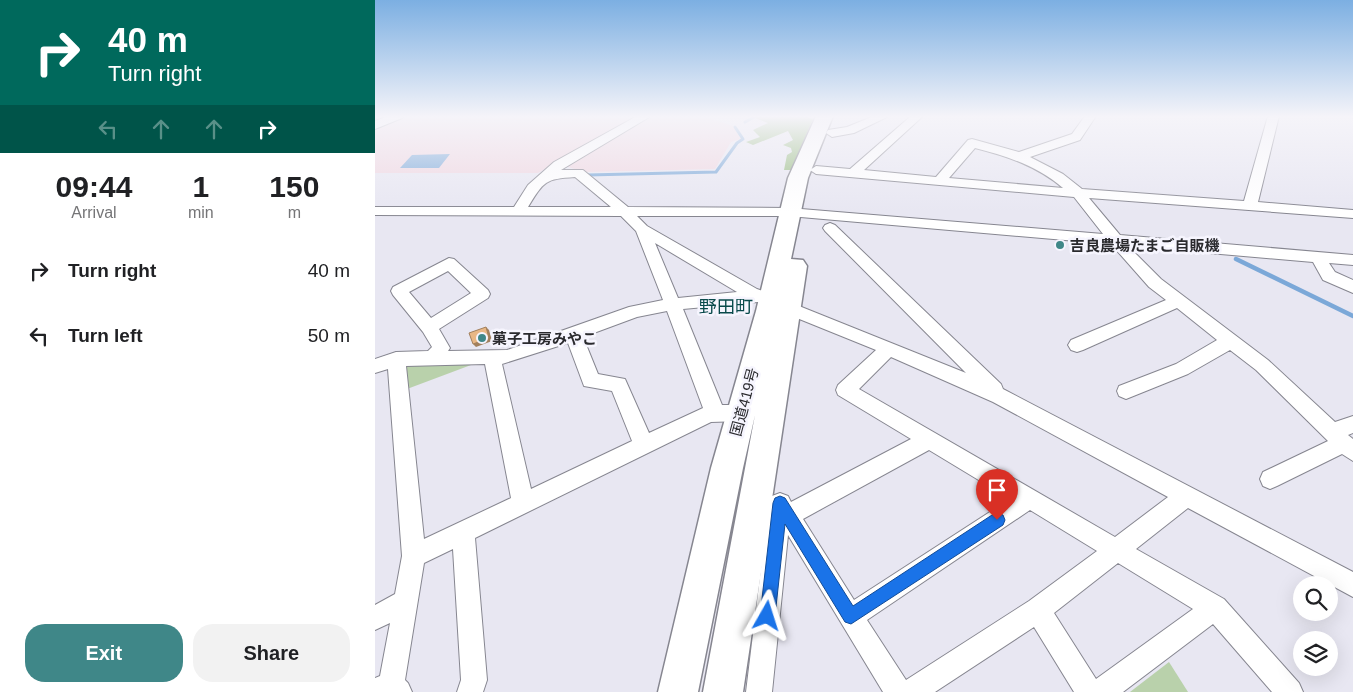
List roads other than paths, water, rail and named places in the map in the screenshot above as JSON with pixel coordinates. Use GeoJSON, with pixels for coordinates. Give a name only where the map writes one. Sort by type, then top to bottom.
{"type":"FeatureCollection","features":[{"type":"Feature","properties":{"kind":"highway","name":"国道419号"},"geometry":{"type":"LineString","coordinates":[[796,213],[798,178],[816,148]]}},
{"type":"Feature","properties":{"kind":"highway","name":"国道419号"},"geometry":{"type":"LineString","coordinates":[[678,692],[727,468],[728,413],[772,302],[796,213],[816,170],[823,148]]}},
{"type":"Feature","properties":{"kind":"highway","name":"国道419号"},"geometry":{"type":"LineString","coordinates":[[723,692],[772,302]]}},
{"type":"Feature","properties":{"kind":"street"},"geometry":{"type":"LineString","coordinates":[[518,211],[533,188],[546,174],[588,148]]}},
{"type":"Feature","properties":{"kind":"street"},"geometry":{"type":"LineString","coordinates":[[853,173],[881,148]]}},
{"type":"Feature","properties":{"kind":"street"},"geometry":{"type":"LineString","coordinates":[[939,181],[967,148]]}},
{"type":"Feature","properties":{"kind":"street"},"geometry":{"type":"LineString","coordinates":[[991,148],[1019,156],[1057,177],[1078,193],[1126,253],[1155,283],[1262,365],[1343,442]]}},
{"type":"Feature","properties":{"kind":"street"},"geometry":{"type":"LineString","coordinates":[[1019,156],[1043,148]]}},
{"type":"Feature","properties":{"kind":"street"},"geometry":{"type":"LineString","coordinates":[[1250,206],[1265,148]]}},
{"type":"Feature","properties":{"kind":"street"},"geometry":{"type":"LineString","coordinates":[[816,170],[1078,193],[1353,214]]}},
{"type":"Feature","properties":{"kind":"street"},"geometry":{"type":"LineString","coordinates":[[546,174],[578,173],[624,211],[642,229],[772,302],[889,348],[1000,396],[1353,585]]}},
{"type":"Feature","properties":{"kind":"street"},"geometry":{"type":"LineString","coordinates":[[375,211],[796,213],[1353,260]]}},
{"type":"Feature","properties":{"kind":"street"},"geometry":{"type":"LineString","coordinates":[[831,228],[1000,396]]}},
{"type":"Feature","properties":{"kind":"street"},"geometry":{"type":"LineString","coordinates":[[414,556],[709,414],[728,413],[673,304],[642,229]]}},
{"type":"Feature","properties":{"kind":"street"},"geometry":{"type":"LineString","coordinates":[[1318,257],[1329,276],[1353,287]]}},
{"type":"Feature","properties":{"kind":"street"},"geometry":{"type":"LineString","coordinates":[[429,327],[482,294],[449,263],[399,291],[429,327],[441,348],[433,358]]}},
{"type":"Feature","properties":{"kind":"street"},"geometry":{"type":"LineString","coordinates":[[1077,345],[1178,301]]}},
{"type":"Feature","properties":{"kind":"street"},"geometry":{"type":"LineString","coordinates":[[375,366],[396,359],[507,357],[635,311],[673,304],[772,302]]}},
{"type":"Feature","properties":{"kind":"street"},"geometry":{"type":"LineString","coordinates":[[573,334],[591,381],[619,384],[644,445]]}},
{"type":"Feature","properties":{"kind":"street"},"geometry":{"type":"LineString","coordinates":[[1126,391],[1182,369],[1230,341]]}},
{"type":"Feature","properties":{"kind":"street"},"geometry":{"type":"LineString","coordinates":[[889,348],[845,390],[1215,608],[1291,692]]}},
{"type":"Feature","properties":{"kind":"street"},"geometry":{"type":"LineString","coordinates":[[492,357],[523,503]]}},
{"type":"Feature","properties":{"kind":"street"},"geometry":{"type":"LineString","coordinates":[[388,690],[414,556],[396,359]]}},
{"type":"Feature","properties":{"kind":"street"},"geometry":{"type":"LineString","coordinates":[[1270,479],[1343,442],[1353,424]]}},
{"type":"Feature","properties":{"kind":"street"},"geometry":{"type":"LineString","coordinates":[[788,516],[929,440]]}},
{"type":"Feature","properties":{"kind":"street"},"geometry":{"type":"LineString","coordinates":[[911,692],[1038,610],[1187,496]]}},
{"type":"Feature","properties":{"kind":"street"},"geometry":{"type":"LineString","coordinates":[[851,616],[1030,498]]}},
{"type":"Feature","properties":{"kind":"street"},"geometry":{"type":"LineString","coordinates":[[759,692],[780,503],[898,692]]}},
{"type":"Feature","properties":{"kind":"street"},"geometry":{"type":"LineString","coordinates":[[463,532],[473,680],[470,692]]}},
{"type":"Feature","properties":{"kind":"street"},"geometry":{"type":"LineString","coordinates":[[375,618],[406,601]]}},
{"type":"Feature","properties":{"kind":"street"},"geometry":{"type":"LineString","coordinates":[[1101,692],[1215,608]]}},
{"type":"Feature","properties":{"kind":"street"},"geometry":{"type":"LineString","coordinates":[[1038,610],[1089,692]]}},
{"type":"Feature","properties":{"kind":"water"},"geometry":{"type":"Polygon","coordinates":[[[450,154],[439,168],[400,168],[412,155],[450,154]]]}},
{"type":"Feature","properties":{"kind":"waterway"},"geometry":{"type":"LineString","coordinates":[[587,175],[716,172],[733,148]]}},
{"type":"Feature","properties":{"kind":"waterway"},"geometry":{"type":"LineString","coordinates":[[1236,259],[1353,316]]}},
{"type":"Feature","properties":{"kind":"place","name":"吉良農場たまご自販機"},"geometry":{"type":"Point","coordinates":[1060,245]}},
{"type":"Feature","properties":{"kind":"place","name":"菓子工房みやこ"},"geometry":{"type":"Point","coordinates":[482,338]}},
{"type":"Feature","properties":{"kind":"district","name":"野田町"},"geometry":{"type":"Point","coordinates":[726,307]}}]}
